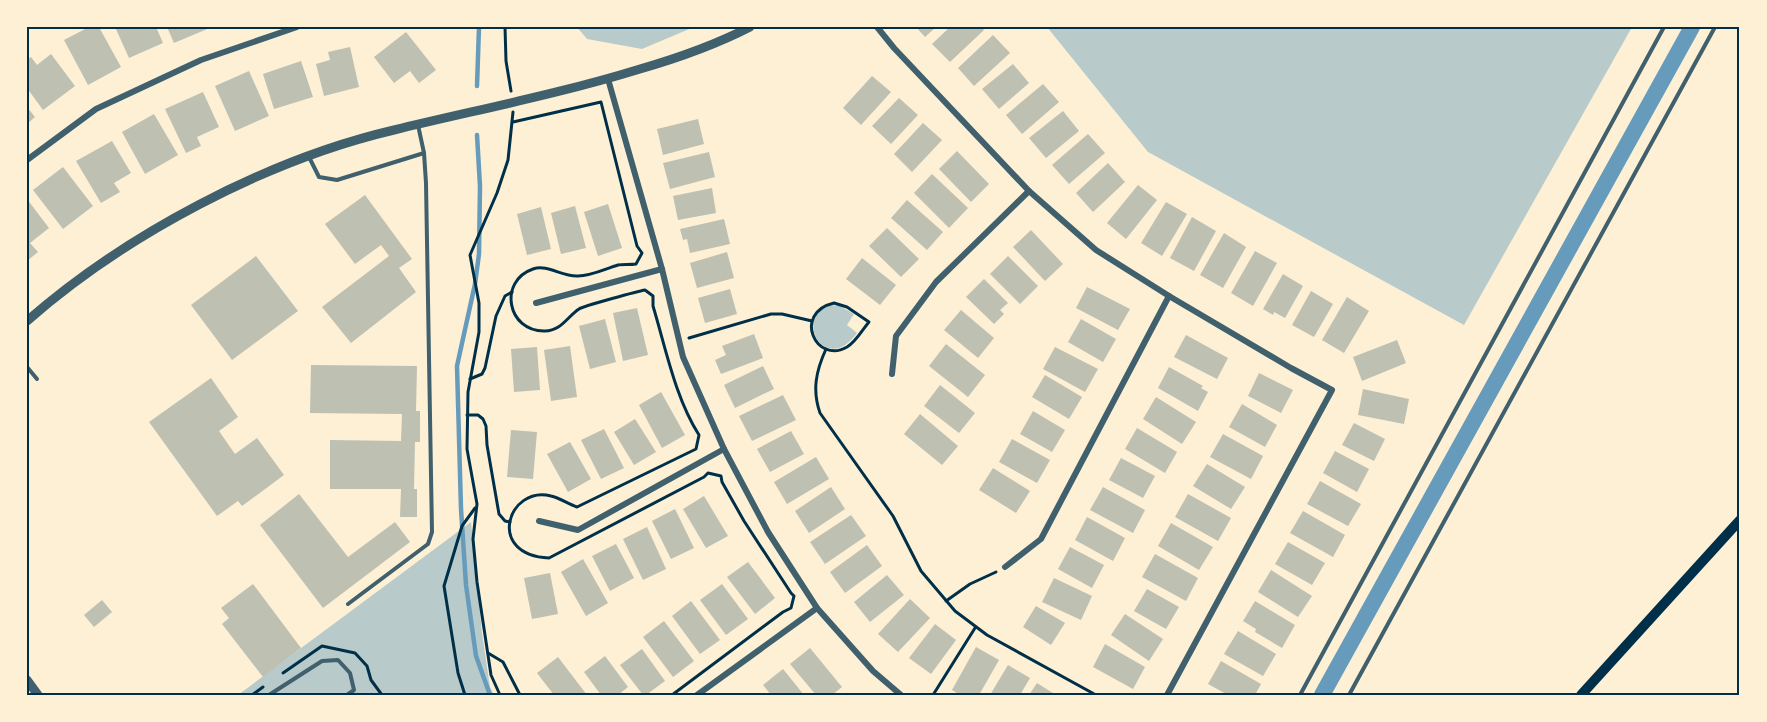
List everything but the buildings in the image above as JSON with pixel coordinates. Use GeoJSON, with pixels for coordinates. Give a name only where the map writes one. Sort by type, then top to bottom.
{"type":"FeatureCollection","features":[{"type":"Feature","properties":{"kind":"main road"},"geometry":{"type":"LineString","coordinates":[[1581,695],[1740,520]]}},
{"type":"Feature","properties":{"kind":"street"},"geometry":{"type":"LineString","coordinates":[[27,160],[96,109],[201,60],[297,27]]}},
{"type":"Feature","properties":{"kind":"street"},"geometry":{"type":"LineString","coordinates":[[27,321],[48,302],[107,259],[159,227],[242,184],[309,156],[392,130],[608,79],[677,58],[750,27]]}},
{"type":"Feature","properties":{"kind":"street"},"geometry":{"type":"LineString","coordinates":[[877,27],[894,48],[1029,191],[1096,250],[1169,296],[1332,390],[1167,695]]}},
{"type":"Feature","properties":{"kind":"street"},"geometry":{"type":"LineString","coordinates":[[608,79],[662,269],[683,357],[724,449],[768,532],[817,608],[873,671],[901,695]]}},
{"type":"Feature","properties":{"kind":"street"},"geometry":{"type":"LineString","coordinates":[[892,374],[896,336],[936,282],[1029,191]]}},
{"type":"Feature","properties":{"kind":"street"},"geometry":{"type":"LineString","coordinates":[[536,303],[662,269]]}},
{"type":"Feature","properties":{"kind":"street"},"geometry":{"type":"LineString","coordinates":[[1005,567],[1041,539],[1169,296]]}},
{"type":"Feature","properties":{"kind":"street"},"geometry":{"type":"LineString","coordinates":[[539,521],[578,530],[724,449]]}},
{"type":"Feature","properties":{"kind":"street"},"geometry":{"type":"LineString","coordinates":[[697,695],[817,608]]}},
{"type":"Feature","properties":{"kind":"street"},"geometry":{"type":"LineString","coordinates":[[27,680],[38,695]]}},
{"type":"Feature","properties":{"kind":"lane"},"geometry":{"type":"LineString","coordinates":[[1300,695],[1664,27]]}},
{"type":"Feature","properties":{"kind":"lane"},"geometry":{"type":"LineString","coordinates":[[1349,695],[1715,27]]}},
{"type":"Feature","properties":{"kind":"lane"},"geometry":{"type":"LineString","coordinates":[[348,604],[428,544],[432,532],[424,153],[418,124]]}},
{"type":"Feature","properties":{"kind":"lane"},"geometry":{"type":"LineString","coordinates":[[309,156],[319,177],[337,180],[424,153]]}},
{"type":"Feature","properties":{"kind":"lane"},"geometry":{"type":"LineString","coordinates":[[27,367],[37,380]]}},
{"type":"Feature","properties":{"kind":"lane"},"geometry":{"type":"LineString","coordinates":[[269,695],[322,660],[338,660],[350,674],[354,690],[347,695]]}},
{"type":"Feature","properties":{"kind":"path"},"geometry":{"type":"LineString","coordinates":[[500,695],[491,675],[477,582],[474,550],[476,507],[467,449],[467,415],[478,332],[479,303],[470,255],[501,182],[508,160],[513,122],[514,102],[506,61],[505,27]]}},
{"type":"Feature","properties":{"kind":"path"},"geometry":{"type":"LineString","coordinates":[[513,122],[601,102],[638,246],[642,253],[636,264],[619,265],[577,276],[547,268],[533,269],[521,276],[512,292],[510,303],[513,314],[521,324],[534,330],[545,331],[556,329],[579,309],[645,290],[653,296],[653,306],[670,364],[699,435],[696,449],[577,507],[550,496],[529,496],[517,506],[510,517],[510,536],[523,554],[536,558],[549,558],[704,477],[708,472],[721,476],[722,482],[744,521],[794,596],[791,608],[672,695]]}},
{"type":"Feature","properties":{"kind":"path"},"geometry":{"type":"LineString","coordinates":[[470,379],[482,374],[485,368],[496,316],[505,296],[512,292]]}},
{"type":"Feature","properties":{"kind":"path"},"geometry":{"type":"LineString","coordinates":[[834,303],[847,307],[868,322],[848,347],[834,350],[826,349],[816,342],[812,334],[812,321],[823,306],[834,303]]}},
{"type":"Feature","properties":{"kind":"path"},"geometry":{"type":"LineString","coordinates":[[679,341],[771,314],[789,315],[812,321]]}},
{"type":"Feature","properties":{"kind":"path"},"geometry":{"type":"LineString","coordinates":[[826,349],[814,387],[815,400],[820,413],[892,516],[921,571],[955,611],[975,628],[1096,695]]}},
{"type":"Feature","properties":{"kind":"path"},"geometry":{"type":"LineString","coordinates":[[467,415],[478,415],[486,426],[499,514],[505,521],[510,522]]}},
{"type":"Feature","properties":{"kind":"path"},"geometry":{"type":"LineString","coordinates":[[465,695],[458,673],[444,586],[462,526],[476,507]]}},
{"type":"Feature","properties":{"kind":"path"},"geometry":{"type":"LineString","coordinates":[[946,600],[970,584],[1005,567]]}},
{"type":"Feature","properties":{"kind":"path"},"geometry":{"type":"LineString","coordinates":[[933,695],[975,628]]}},
{"type":"Feature","properties":{"kind":"path"},"geometry":{"type":"LineString","coordinates":[[488,652],[503,662],[520,695]]}},
{"type":"Feature","properties":{"kind":"shaded area"},"geometry":{"type":"Polygon","coordinates":[[[577,27],[694,27],[642,49],[587,39],[577,27]]]}},
{"type":"Feature","properties":{"kind":"shaded area"},"geometry":{"type":"Polygon","coordinates":[[[1047,27],[1632,27],[1464,325],[1148,152],[1047,27]]]}},
{"type":"Feature","properties":{"kind":"shaded area"},"geometry":{"type":"Polygon","coordinates":[[[832,305],[840,306],[854,314],[847,325],[857,333],[845,345],[834,349],[824,346],[817,339],[814,329],[814,319],[820,310],[832,305]]]}},
{"type":"Feature","properties":{"kind":"shaded area"},"geometry":{"type":"Polygon","coordinates":[[[471,522],[482,633],[490,687],[494,695],[238,695],[471,522]]]}},
{"type":"Feature","properties":{"kind":"waterway"},"geometry":{"type":"LineString","coordinates":[[477,86],[479,27]]}},
{"type":"Feature","properties":{"kind":"waterway"},"geometry":{"type":"LineString","coordinates":[[1322,695],[1692,27]]}},
{"type":"Feature","properties":{"kind":"waterway"},"geometry":{"type":"LineString","coordinates":[[477,135],[480,186],[479,254],[475,284],[457,366],[461,509],[466,585],[476,656],[490,695]]}}]}
